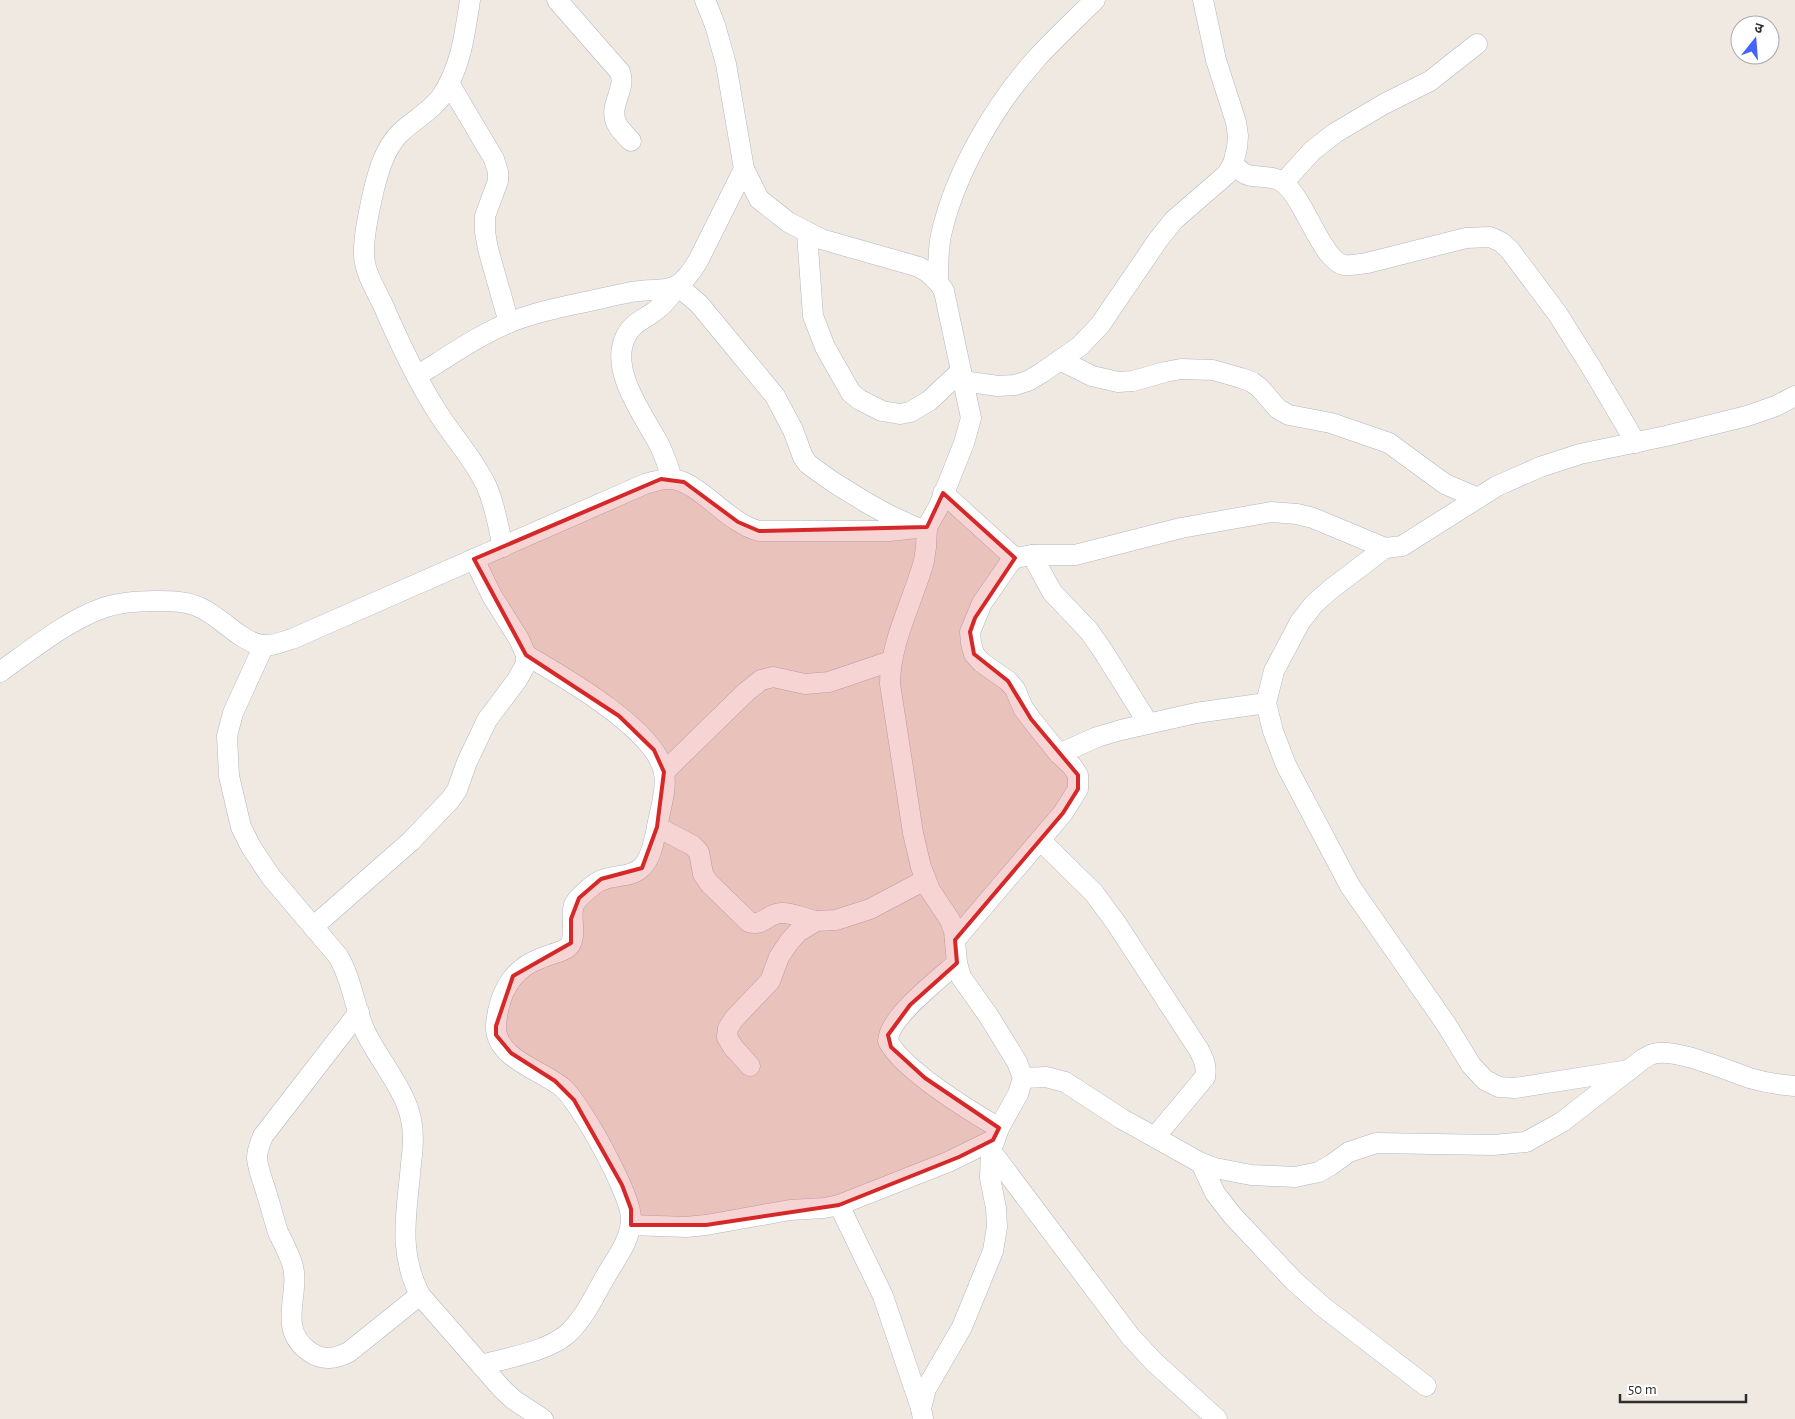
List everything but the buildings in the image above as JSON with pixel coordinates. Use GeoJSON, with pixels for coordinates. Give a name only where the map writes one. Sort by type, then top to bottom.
{"type":"FeatureCollection","features":[{"type":"Feature","properties":{"kind":"street"},"geometry":{"type":"LineString","coordinates":[[470,0],[466,31],[455,73],[441,98],[399,134],[388,149],[380,166],[374,190],[364,256],[369,275],[400,344],[417,376],[438,412],[486,484],[503,547]]}},
{"type":"Feature","properties":{"kind":"street"},"geometry":{"type":"LineString","coordinates":[[557,0],[620,72],[621,86],[614,105],[613,114],[617,125],[630,141]]}},
{"type":"Feature","properties":{"kind":"street"},"geometry":{"type":"LineString","coordinates":[[0,672],[43,641],[86,615],[104,607],[125,602],[171,601],[188,603],[201,608],[252,642],[264,646],[292,639],[474,558],[645,484],[661,479],[672,479],[690,486],[749,528],[759,531],[889,531],[923,527],[933,519],[964,443],[971,418],[944,291],[938,281],[928,272],[908,263],[821,239],[807,233],[781,217],[759,199],[744,169],[726,64],[715,25],[705,0]]}},
{"type":"Feature","properties":{"kind":"street"},"geometry":{"type":"LineString","coordinates":[[938,281],[938,256],[945,221],[961,178],[983,134],[1035,60],[1096,0]]}},
{"type":"Feature","properties":{"kind":"street"},"geometry":{"type":"LineString","coordinates":[[962,376],[998,386],[1014,385],[1028,381],[1080,346],[1100,325],[1158,240],[1174,220],[1227,174],[1232,164],[1238,136],[1236,122],[1216,60],[1203,0]]}},
{"type":"Feature","properties":{"kind":"street"},"geometry":{"type":"LineString","coordinates":[[1284,182],[1312,151],[1335,133],[1384,104],[1430,81],[1477,44]]}},
{"type":"Feature","properties":{"kind":"street"},"geometry":{"type":"LineString","coordinates":[[449,84],[494,159],[498,172],[498,181],[485,216],[485,232],[509,323]]}},
{"type":"Feature","properties":{"kind":"street"},"geometry":{"type":"LineString","coordinates":[[1232,164],[1246,175],[1274,178],[1284,182],[1303,209],[1324,248],[1333,259],[1342,265],[1367,263],[1466,238],[1490,237],[1500,242],[1518,260],[1562,322],[1636,443]]}},
{"type":"Feature","properties":{"kind":"street"},"geometry":{"type":"LineString","coordinates":[[672,479],[660,446],[633,399],[623,371],[623,344],[626,335],[633,327],[666,303],[678,286],[690,274],[698,262],[744,169]]}},
{"type":"Feature","properties":{"kind":"street"},"geometry":{"type":"LineString","coordinates":[[807,233],[813,316],[825,347],[851,393],[871,406],[900,414],[918,408],[962,376]]}},
{"type":"Feature","properties":{"kind":"street"},"geometry":{"type":"LineString","coordinates":[[417,376],[487,334],[536,313],[621,294],[668,289],[678,286]]}},
{"type":"Feature","properties":{"kind":"street"},"geometry":{"type":"LineString","coordinates":[[678,286],[699,304],[775,396],[786,415],[803,457],[808,464],[867,503],[889,515],[923,527]]}},
{"type":"Feature","properties":{"kind":"street"},"geometry":{"type":"LineString","coordinates":[[1060,360],[1092,376],[1118,382],[1133,382],[1181,369],[1213,370],[1241,378],[1252,382],[1260,388],[1278,408],[1290,415],[1331,423],[1389,442],[1445,484],[1478,498]]}},
{"type":"Feature","properties":{"kind":"street"},"geometry":{"type":"LineString","coordinates":[[956,940],[1073,798],[1079,782],[1078,775],[1072,766],[1059,754],[1023,708],[1015,689],[1008,681],[981,662],[974,654],[970,632],[982,603],[1008,564],[1023,556],[1075,555],[1181,528],[1271,512],[1297,514],[1314,518],[1385,548],[1402,546],[1509,480],[1540,467],[1589,452],[1636,443],[1747,416],[1776,406],[1795,396]]}},
{"type":"Feature","properties":{"kind":"street"},"geometry":{"type":"LineString","coordinates":[[943,494],[1023,556],[1103,650],[1148,723]]}},
{"type":"Feature","properties":{"kind":"street"},"geometry":{"type":"LineString","coordinates":[[922,1414],[926,1389],[962,1327],[993,1251],[997,1227],[996,1208],[990,1178],[994,1140],[1018,1094],[1023,1078],[1017,1062],[988,1015],[961,977],[957,963],[956,940],[950,920],[925,880],[913,833],[890,684],[891,661],[924,561],[926,547],[923,527]]}},
{"type":"Feature","properties":{"kind":"street"},"geometry":{"type":"LineString","coordinates":[[1385,548],[1330,589],[1309,610],[1274,671],[1266,703],[1273,731],[1286,765],[1343,873],[1361,902],[1446,1024],[1472,1065],[1485,1080],[1499,1087],[1515,1088],[1631,1070]]}},
{"type":"Feature","properties":{"kind":"street"},"geometry":{"type":"LineString","coordinates":[[313,927],[411,841],[450,800],[457,790],[467,762],[487,720],[526,664],[526,655],[520,639],[483,579],[474,558]]}},
{"type":"Feature","properties":{"kind":"street"},"geometry":{"type":"LineString","coordinates":[[264,646],[233,713],[227,736],[229,776],[241,827],[251,847],[271,877],[338,956],[345,967],[364,1028],[400,1090],[411,1119],[413,1152],[407,1202],[406,1247],[407,1264],[412,1280],[420,1295],[481,1365],[514,1400],[543,1419]]}},
{"type":"Feature","properties":{"kind":"street"},"geometry":{"type":"LineString","coordinates":[[481,1365],[540,1349],[568,1334],[587,1310],[624,1244],[631,1225],[630,1208],[622,1186],[574,1100],[555,1081],[528,1068],[511,1053],[496,1035],[496,1026],[508,984],[513,976],[535,960],[566,948],[571,943],[574,905],[579,898],[601,879],[635,873],[642,868],[648,857],[657,827],[665,783],[664,772],[654,750],[645,739],[583,689],[526,655]]}},
{"type":"Feature","properties":{"kind":"street"},"geometry":{"type":"LineString","coordinates":[[664,772],[746,692],[761,680],[773,677],[806,684],[829,682],[891,661]]}},
{"type":"Feature","properties":{"kind":"street"},"geometry":{"type":"LineString","coordinates":[[1059,754],[1097,737],[1148,723],[1196,713],[1266,703]]}},
{"type":"Feature","properties":{"kind":"street"},"geometry":{"type":"LineString","coordinates":[[657,827],[692,845],[699,852],[703,874],[709,883],[749,922],[754,924],[762,923],[782,912],[816,922],[836,920],[861,913],[895,898],[925,880]]}},
{"type":"Feature","properties":{"kind":"street"},"geometry":{"type":"LineString","coordinates":[[1040,840],[1082,879],[1100,900],[1199,1050],[1207,1068],[1205,1077],[1155,1137]]}},
{"type":"Feature","properties":{"kind":"street"},"geometry":{"type":"LineString","coordinates":[[750,1066],[733,1047],[727,1037],[728,1028],[734,1019],[770,981],[779,958],[789,942],[798,932],[816,922]]}},
{"type":"Feature","properties":{"kind":"street"},"geometry":{"type":"LineString","coordinates":[[957,963],[910,1005],[890,1030],[888,1041],[896,1053],[925,1078],[968,1109],[994,1140],[1130,1336],[1154,1362],[1217,1419]]}},
{"type":"Feature","properties":{"kind":"street"},"geometry":{"type":"LineString","coordinates":[[359,1012],[263,1136],[258,1147],[257,1157],[260,1170],[278,1231],[293,1266],[291,1324],[296,1336],[305,1348],[317,1357],[327,1359],[338,1358],[349,1352],[420,1295]]}},
{"type":"Feature","properties":{"kind":"street"},"geometry":{"type":"LineString","coordinates":[[1023,1078],[1046,1077],[1065,1082],[1122,1119],[1201,1163],[1242,1174],[1295,1177],[1319,1172],[1349,1152],[1376,1143],[1493,1145],[1526,1142],[1562,1122],[1653,1054],[1680,1055],[1770,1084],[1795,1086]]}},
{"type":"Feature","properties":{"kind":"street"},"geometry":{"type":"LineString","coordinates":[[631,1225],[686,1227],[790,1210],[839,1205],[948,1162],[994,1140]]}},
{"type":"Feature","properties":{"kind":"street"},"geometry":{"type":"LineString","coordinates":[[1201,1163],[1215,1193],[1232,1215],[1293,1280],[1330,1312],[1426,1386]]}},
{"type":"Feature","properties":{"kind":"street"},"geometry":{"type":"LineString","coordinates":[[839,1205],[883,1296],[922,1414]]}},
{"type":"Feature","properties":{"kind":"highlighted area"},"geometry":{"type":"Polygon","coordinates":[[[661,479],[684,482],[738,522],[759,531],[927,527],[943,493],[1015,558],[975,618],[970,632],[974,654],[1008,681],[1031,719],[1078,775],[1078,789],[1063,813],[955,940],[957,963],[910,1005],[888,1035],[891,1047],[925,1078],[999,1128],[993,1140],[959,1157],[839,1205],[706,1225],[631,1225],[631,1209],[622,1185],[574,1100],[555,1081],[511,1053],[496,1035],[496,1026],[513,976],[571,943],[571,919],[579,898],[601,879],[642,868],[657,827],[664,772],[654,750],[619,716],[526,655],[474,559],[661,479]]]}}]}
